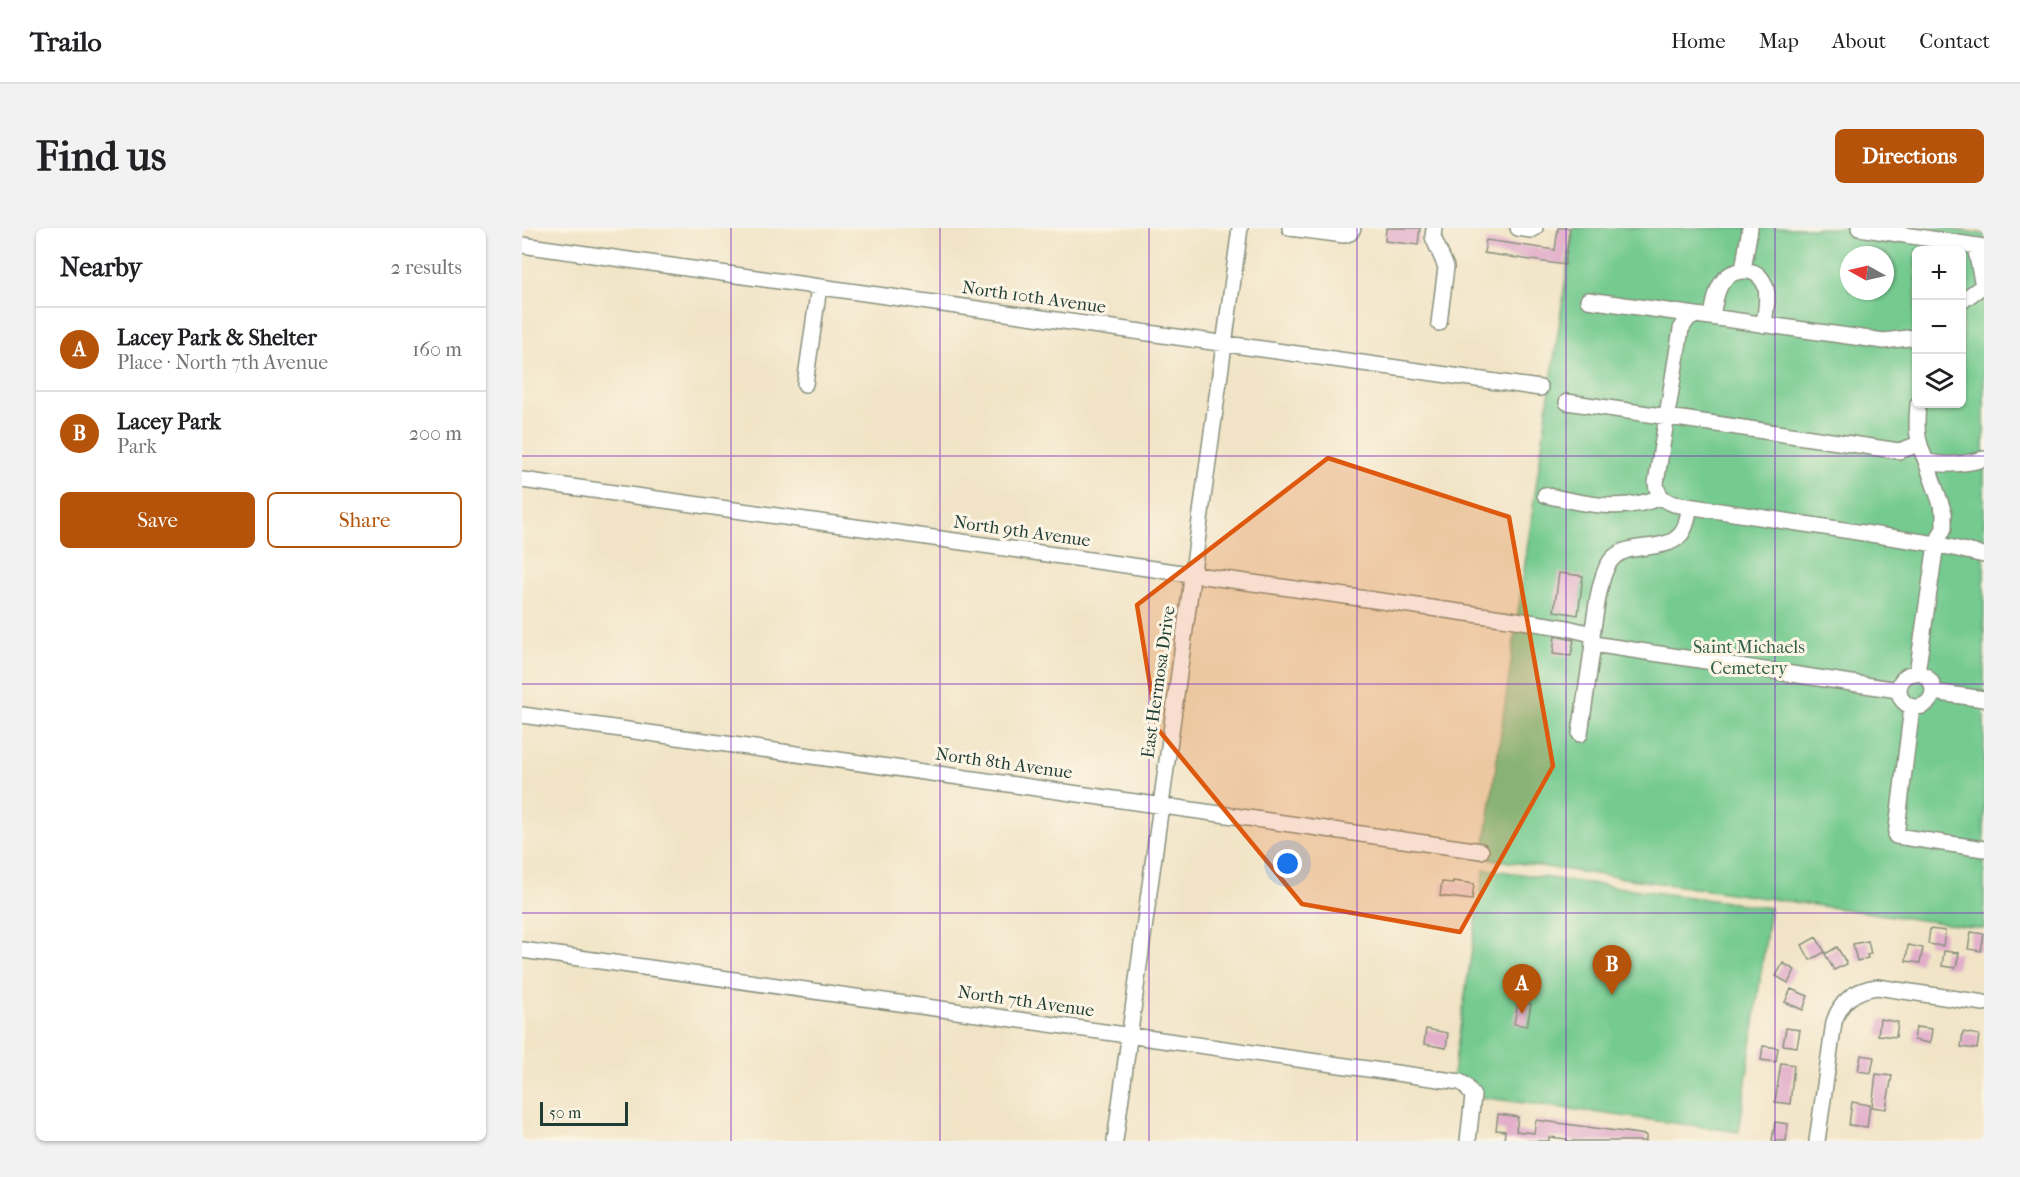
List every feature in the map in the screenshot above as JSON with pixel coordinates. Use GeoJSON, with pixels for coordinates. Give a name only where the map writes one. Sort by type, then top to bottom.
{"type":"FeatureCollection","features":[{"type":"Feature","properties":{"kind":"street","name":"East Hermosa Drive"},"geometry":{"type":"LineString","coordinates":[[1115,1141],[1240,228]]}},
{"type":"Feature","properties":{"kind":"street"},"geometry":{"type":"LineString","coordinates":[[1290,228],[1344,235],[1350,233],[1353,228]]}},
{"type":"Feature","properties":{"kind":"street"},"geometry":{"type":"LineString","coordinates":[[1434,228],[1433,237],[1446,267],[1438,323]]}},
{"type":"Feature","properties":{"kind":"street"},"geometry":{"type":"LineString","coordinates":[[1518,228],[1531,230],[1535,228]]}},
{"type":"Feature","properties":{"kind":"street"},"geometry":{"type":"LineString","coordinates":[[1743,270],[1750,228]]}},
{"type":"Feature","properties":{"kind":"street"},"geometry":{"type":"LineString","coordinates":[[1858,228],[1980,247],[1983,286],[1963,300]]}},
{"type":"Feature","properties":{"kind":"street","name":"North 10th Avenue"},"geometry":{"type":"LineString","coordinates":[[522,245],[1540,388]]}},
{"type":"Feature","properties":{"kind":"street"},"geometry":{"type":"LineString","coordinates":[[1712,317],[1717,291],[1723,280],[1730,274],[1743,270],[1752,271],[1764,283],[1766,292],[1764,325]]}},
{"type":"Feature","properties":{"kind":"street"},"geometry":{"type":"LineString","coordinates":[[805,384],[819,287]]}},
{"type":"Feature","properties":{"kind":"street"},"geometry":{"type":"LineString","coordinates":[[1588,300],[1884,341],[1912,338]]}},
{"type":"Feature","properties":{"kind":"street"},"geometry":{"type":"LineString","coordinates":[[1696,315],[1687,320],[1681,329],[1656,483],[1657,492],[1661,497],[1674,504],[1690,507],[1936,543],[1984,555]]}},
{"type":"Feature","properties":{"kind":"street"},"geometry":{"type":"LineString","coordinates":[[1567,402],[1899,451],[1919,444]]}},
{"type":"Feature","properties":{"kind":"street"},"geometry":{"type":"LineString","coordinates":[[1917,673],[1936,543],[1944,528],[1944,513],[1919,444],[1916,428],[1918,408]]}},
{"type":"Feature","properties":{"kind":"street"},"geometry":{"type":"LineString","coordinates":[[1926,461],[1938,465],[1984,459]]}},
{"type":"Feature","properties":{"kind":"street","name":"North 9th Avenue"},"geometry":{"type":"LineString","coordinates":[[522,480],[1516,620],[1567,628],[1593,639],[1898,690]]}},
{"type":"Feature","properties":{"kind":"street"},"geometry":{"type":"LineString","coordinates":[[1545,495],[1604,506],[1634,505],[1661,497]]}},
{"type":"Feature","properties":{"kind":"street"},"geometry":{"type":"LineString","coordinates":[[1580,734],[1605,571],[1613,558],[1624,552],[1673,540],[1684,531],[1690,507]]}},
{"type":"Feature","properties":{"kind":"street"},"geometry":{"type":"LineString","coordinates":[[1917,673],[1928,677],[1933,692],[1931,698],[1923,705],[1912,707],[1903,701],[1898,690],[1906,675],[1917,673]]}},
{"type":"Feature","properties":{"kind":"street"},"geometry":{"type":"LineString","coordinates":[[1933,692],[1984,699]]}},
{"type":"Feature","properties":{"kind":"street"},"geometry":{"type":"LineString","coordinates":[[1912,707],[1896,836],[1984,849]]}},
{"type":"Feature","properties":{"kind":"street","name":"North 8th Avenue"},"geometry":{"type":"LineString","coordinates":[[522,715],[1481,851]]}},
{"type":"Feature","properties":{"kind":"street","name":"North 7th Avenue"},"geometry":{"type":"LineString","coordinates":[[522,950],[1460,1082],[1473,1096],[1468,1141]]}},
{"type":"Feature","properties":{"kind":"street"},"geometry":{"type":"LineString","coordinates":[[1817,1141],[1834,1022],[1838,1010],[1845,1002],[1863,989],[1877,987],[1984,1003]]}},
{"type":"Feature","properties":{"kind":"highlighted area"},"geometry":{"type":"Polygon","coordinates":[[[1328,458],[1509,517],[1553,766],[1460,932],[1302,904],[1157,728],[1137,605],[1328,458]]]}},
{"type":"Feature","properties":{"kind":"green space","name":"Saint Michaels Cemetery"},"geometry":{"type":"Polygon","coordinates":[[[1573,228],[1941,228],[1984,234],[1984,929],[1483,858],[1573,228]]]}},
{"type":"Feature","properties":{"kind":"green space"},"geometry":{"type":"Polygon","coordinates":[[[1484,869],[1770,908],[1739,1132],[1473,1096],[1452,1081],[1484,869]]]}},
{"type":"Feature","properties":{"kind":"building"},"geometry":{"type":"Polygon","coordinates":[[[1386,228],[1420,228],[1418,245],[1385,241],[1386,228]]]}},
{"type":"Feature","properties":{"kind":"building"},"geometry":{"type":"Polygon","coordinates":[[[1558,228],[1570,228],[1565,265],[1484,253],[1486,240],[1555,250],[1558,228]]]}},
{"type":"Feature","properties":{"kind":"building"},"geometry":{"type":"Polygon","coordinates":[[[1559,573],[1583,576],[1578,615],[1554,611],[1559,573]]]}},
{"type":"Feature","properties":{"kind":"building"},"geometry":{"type":"Polygon","coordinates":[[[1555,636],[1574,640],[1571,656],[1553,654],[1555,636]]]}},
{"type":"Feature","properties":{"kind":"building"},"geometry":{"type":"Polygon","coordinates":[[[1453,881],[1474,884],[1472,900],[1440,896],[1442,882],[1453,883],[1453,881]]]}},
{"type":"Feature","properties":{"kind":"building"},"geometry":{"type":"Polygon","coordinates":[[[1930,929],[1945,931],[1943,946],[1928,944],[1930,929]]]}},
{"type":"Feature","properties":{"kind":"building"},"geometry":{"type":"Polygon","coordinates":[[[1971,932],[1984,934],[1981,951],[1968,949],[1971,932]]]}},
{"type":"Feature","properties":{"kind":"building"},"geometry":{"type":"Polygon","coordinates":[[[1816,937],[1825,952],[1810,960],[1802,945],[1816,937]]]}},
{"type":"Feature","properties":{"kind":"building"},"geometry":{"type":"Polygon","coordinates":[[[1868,941],[1871,954],[1867,955],[1868,958],[1857,961],[1853,944],[1868,941]]]}},
{"type":"Feature","properties":{"kind":"building"},"geometry":{"type":"Polygon","coordinates":[[[1908,945],[1923,948],[1920,963],[1906,961],[1908,945]]]}},
{"type":"Feature","properties":{"kind":"building"},"geometry":{"type":"Polygon","coordinates":[[[1837,947],[1847,964],[1834,970],[1825,954],[1837,947]]]}},
{"type":"Feature","properties":{"kind":"building"},"geometry":{"type":"Polygon","coordinates":[[[1944,951],[1959,953],[1956,968],[1942,966],[1944,951]]]}},
{"type":"Feature","properties":{"kind":"building"},"geometry":{"type":"Polygon","coordinates":[[[1783,963],[1795,970],[1788,983],[1776,976],[1783,963]]]}},
{"type":"Feature","properties":{"kind":"building"},"geometry":{"type":"Polygon","coordinates":[[[1791,989],[1808,996],[1803,1010],[1785,1002],[1791,989]]]}},
{"type":"Feature","properties":{"kind":"building"},"geometry":{"type":"Polygon","coordinates":[[[1518,1002],[1531,1004],[1527,1026],[1514,1024],[1518,1002]]]}},
{"type":"Feature","properties":{"kind":"building"},"geometry":{"type":"Polygon","coordinates":[[[1880,1019],[1898,1022],[1896,1037],[1878,1035],[1880,1019]]]}},
{"type":"Feature","properties":{"kind":"building"},"geometry":{"type":"Polygon","coordinates":[[[1916,1027],[1932,1029],[1930,1043],[1914,1040],[1916,1027]]]}},
{"type":"Feature","properties":{"kind":"building"},"geometry":{"type":"Polygon","coordinates":[[[1786,1028],[1800,1030],[1797,1047],[1783,1045],[1786,1028]]]}},
{"type":"Feature","properties":{"kind":"building"},"geometry":{"type":"Polygon","coordinates":[[[1426,1029],[1448,1033],[1446,1048],[1424,1044],[1426,1029]]]}},
{"type":"Feature","properties":{"kind":"building"},"geometry":{"type":"Polygon","coordinates":[[[1963,1032],[1979,1035],[1977,1049],[1961,1047],[1963,1032]]]}},
{"type":"Feature","properties":{"kind":"building"},"geometry":{"type":"Polygon","coordinates":[[[1763,1046],[1778,1048],[1776,1062],[1761,1060],[1763,1046]]]}},
{"type":"Feature","properties":{"kind":"building"},"geometry":{"type":"Polygon","coordinates":[[[1861,1055],[1874,1057],[1871,1073],[1858,1071],[1861,1055]]]}},
{"type":"Feature","properties":{"kind":"building"},"geometry":{"type":"Polygon","coordinates":[[[1781,1063],[1794,1065],[1790,1104],[1775,1102],[1781,1063]]]}},
{"type":"Feature","properties":{"kind":"building"},"geometry":{"type":"Polygon","coordinates":[[[1876,1074],[1892,1076],[1886,1109],[1872,1107],[1876,1074]]]}},
{"type":"Feature","properties":{"kind":"building"},"geometry":{"type":"Polygon","coordinates":[[[1852,1102],[1870,1105],[1867,1127],[1849,1125],[1852,1102]]]}},
{"type":"Feature","properties":{"kind":"building"},"geometry":{"type":"Polygon","coordinates":[[[1498,1114],[1518,1117],[1516,1131],[1534,1133],[1536,1120],[1646,1135],[1646,1141],[1567,1141],[1567,1139],[1549,1137],[1549,1141],[1504,1141],[1505,1131],[1496,1130],[1498,1114]]]}},
{"type":"Feature","properties":{"kind":"building"},"geometry":{"type":"Polygon","coordinates":[[[1775,1122],[1788,1124],[1786,1141],[1772,1141],[1775,1122]]]}},
{"type":"Feature","properties":{"kind":"place","name":"Lacey Park"},"geometry":{"type":"Point","coordinates":[1612,995]}},
{"type":"Feature","properties":{"kind":"place","name":"Lacey Park & Shelter"},"geometry":{"type":"Point","coordinates":[1522,1014]}}]}
